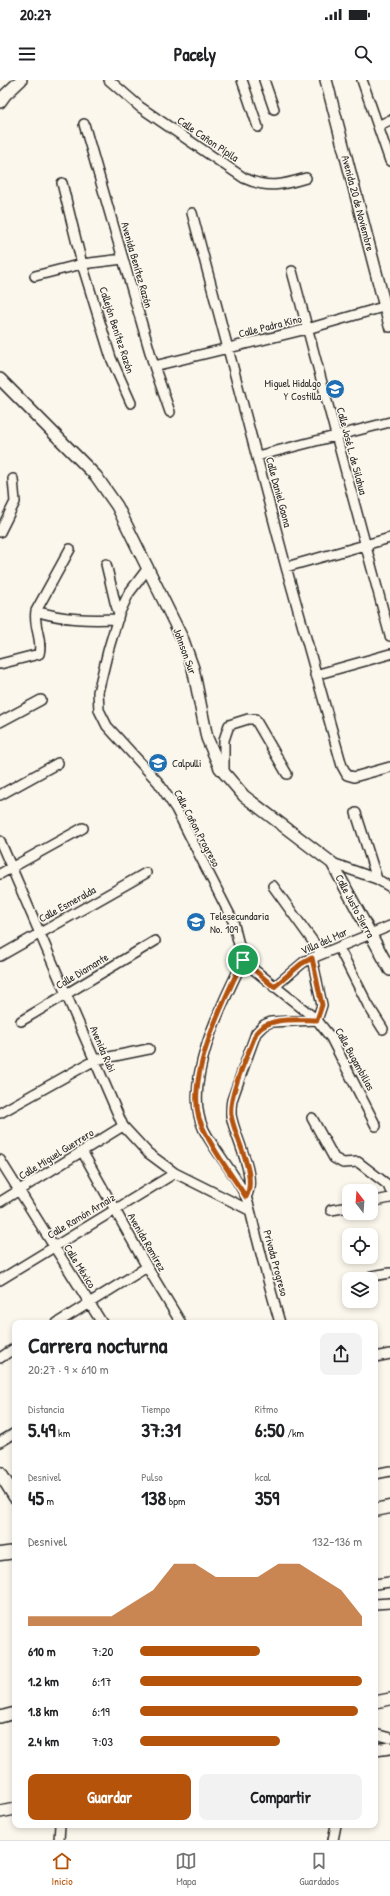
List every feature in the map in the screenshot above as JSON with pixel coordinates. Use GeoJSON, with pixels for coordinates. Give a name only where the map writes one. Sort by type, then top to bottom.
{"type":"FeatureCollection","features":[{"type":"Feature","properties":{"kind":"main road"},"geometry":{"type":"LineString","coordinates":[[0,1473],[12,1492]]}},
{"type":"Feature","properties":{"kind":"main road"},"geometry":{"type":"LineString","coordinates":[[378,1509],[390,1507]]}},
{"type":"Feature","properties":{"kind":"main road"},"geometry":{"type":"LineString","coordinates":[[0,1554],[12,1552]]}},
{"type":"Feature","properties":{"kind":"street"},"geometry":{"type":"LineString","coordinates":[[0,102],[4,95],[21,80]]}},
{"type":"Feature","properties":{"kind":"street","name":"Calle Cañon Pípila"},"geometry":{"type":"LineString","coordinates":[[108,80],[140,107],[244,178],[257,184],[282,185],[306,178]]}},
{"type":"Feature","properties":{"kind":"street"},"geometry":{"type":"LineString","coordinates":[[242,80],[258,127]]}},
{"type":"Feature","properties":{"kind":"street"},"geometry":{"type":"LineString","coordinates":[[264,80],[274,109]]}},
{"type":"Feature","properties":{"kind":"street","name":"Avenida 20 de Noviembre"},"geometry":{"type":"LineString","coordinates":[[326,80],[388,305],[390,326]]}},
{"type":"Feature","properties":{"kind":"street"},"geometry":{"type":"LineString","coordinates":[[362,80],[390,161]]}},
{"type":"Feature","properties":{"kind":"street"},"geometry":{"type":"LineString","coordinates":[[378,126],[390,120]]}},
{"type":"Feature","properties":{"kind":"street","name":"Avenida Benítez Razón"},"geometry":{"type":"LineString","coordinates":[[84,124],[154,366],[170,412]]}},
{"type":"Feature","properties":{"kind":"street","name":"Callejón Benítez Razón"},"geometry":{"type":"LineString","coordinates":[[62,183],[82,264],[111,358],[131,403]]}},
{"type":"Feature","properties":{"kind":"street","name":"Calle Daniel Gaona"},"geometry":{"type":"LineString","coordinates":[[192,213],[315,675],[342,766],[347,775],[354,777],[390,767]]}},
{"type":"Feature","properties":{"kind":"street"},"geometry":{"type":"LineString","coordinates":[[35,276],[82,264],[123,259]]}},
{"type":"Feature","properties":{"kind":"street","name":"Calle José L. de Silahua"},"geometry":{"type":"LineString","coordinates":[[292,271],[364,545],[390,636]]}},
{"type":"Feature","properties":{"kind":"street","name":"Calle Padra Kino"},"geometry":{"type":"LineString","coordinates":[[154,366],[229,349],[388,305]]}},
{"type":"Feature","properties":{"kind":"street","name":"Johnson Sur"},"geometry":{"type":"LineString","coordinates":[[0,379],[96,476],[118,506],[183,640],[193,668],[207,738],[224,774],[244,796],[332,863],[377,879],[390,887]]}},
{"type":"Feature","properties":{"kind":"street"},"geometry":{"type":"LineString","coordinates":[[257,456],[390,422]]}},
{"type":"Feature","properties":{"kind":"street"},"geometry":{"type":"LineString","coordinates":[[0,531],[15,502],[13,479]]}},
{"type":"Feature","properties":{"kind":"street"},"geometry":{"type":"LineString","coordinates":[[286,567],[390,538]]}},
{"type":"Feature","properties":{"kind":"street"},"geometry":{"type":"LineString","coordinates":[[0,664],[39,654],[41,647],[34,620],[36,611],[70,549]]}},
{"type":"Feature","properties":{"kind":"street"},"geometry":{"type":"LineString","coordinates":[[36,611],[48,615],[84,620],[118,617],[106,564]]}},
{"type":"Feature","properties":{"kind":"street","name":"Calle Cañon Progreso"},"geometry":{"type":"LineString","coordinates":[[148,568],[129,593],[118,617],[98,692],[99,710],[107,726],[158,782],[176,809],[233,921],[243,960]]}},
{"type":"Feature","properties":{"kind":"street"},"geometry":{"type":"LineString","coordinates":[[315,675],[390,654]]}},
{"type":"Feature","properties":{"kind":"street"},"geometry":{"type":"LineString","coordinates":[[0,722],[41,700]]}},
{"type":"Feature","properties":{"kind":"street"},"geometry":{"type":"LineString","coordinates":[[224,774],[224,740],[229,725],[248,718],[255,719],[287,774]]}},
{"type":"Feature","properties":{"kind":"street"},"geometry":{"type":"LineString","coordinates":[[0,795],[58,763]]}},
{"type":"Feature","properties":{"kind":"street"},"geometry":{"type":"LineString","coordinates":[[356,813],[377,879]]}},
{"type":"Feature","properties":{"kind":"street"},"geometry":{"type":"LineString","coordinates":[[0,874],[83,828]]}},
{"type":"Feature","properties":{"kind":"street","name":"Avenida Rubi"},"geometry":{"type":"LineString","coordinates":[[0,841],[124,1126],[148,1153],[174,1173],[250,1210]]}},
{"type":"Feature","properties":{"kind":"street","name":"Calle Justo Sierra"},"geometry":{"type":"LineString","coordinates":[[332,863],[390,970]]}},
{"type":"Feature","properties":{"kind":"street","name":"Calle Esmeralda"},"geometry":{"type":"LineString","coordinates":[[0,956],[146,873]]}},
{"type":"Feature","properties":{"kind":"street"},"geometry":{"type":"LineString","coordinates":[[273,886],[322,954]]}},
{"type":"Feature","properties":{"kind":"street","name":"Villa del Mar"},"geometry":{"type":"LineString","coordinates":[[274,987],[301,964],[312,958],[390,926]]}},
{"type":"Feature","properties":{"kind":"street","name":"Calle Diamante"},"geometry":{"type":"LineString","coordinates":[[21,1021],[155,941]]}},
{"type":"Feature","properties":{"kind":"street"},"geometry":{"type":"LineString","coordinates":[[339,948],[368,1005],[383,1029]]}},
{"type":"Feature","properties":{"kind":"street"},"geometry":{"type":"LineString","coordinates":[[243,960],[207,1044],[199,1074],[197,1101],[199,1117],[204,1130],[246,1197],[250,1190],[250,1177],[233,1125],[231,1106],[232,1100],[256,1033],[264,1025],[271,1022],[317,1020],[322,1005],[312,958]]}},
{"type":"Feature","properties":{"kind":"street","name":"Calle Bugambilias"},"geometry":{"type":"LineString","coordinates":[[243,960],[274,987],[317,1020],[331,1038],[376,1126]]}},
{"type":"Feature","properties":{"kind":"street"},"geometry":{"type":"LineString","coordinates":[[0,1113],[95,1060],[149,1049]]}},
{"type":"Feature","properties":{"kind":"street"},"geometry":{"type":"LineString","coordinates":[[312,1118],[334,1158],[338,1161],[358,1162],[388,1185],[390,1190]]}},
{"type":"Feature","properties":{"kind":"street","name":"Calle Miguel Guerrero"},"geometry":{"type":"LineString","coordinates":[[0,1202],[124,1126]]}},
{"type":"Feature","properties":{"kind":"street","name":"Avenida Ramírez"},"geometry":{"type":"LineString","coordinates":[[82,1151],[114,1210],[179,1320]]}},
{"type":"Feature","properties":{"kind":"street","name":"Calle México"},"geometry":{"type":"LineString","coordinates":[[0,1160],[100,1320]]}},
{"type":"Feature","properties":{"kind":"street","name":"Calle Ramón Arnaiz"},"geometry":{"type":"LineString","coordinates":[[0,1280],[174,1173]]}},
{"type":"Feature","properties":{"kind":"street","name":"Privada Progreso"},"geometry":{"type":"LineString","coordinates":[[246,1197],[279,1320]]}},
{"type":"Feature","properties":{"kind":"street"},"geometry":{"type":"LineString","coordinates":[[378,1201],[390,1198]]}},
{"type":"Feature","properties":{"kind":"street"},"geometry":{"type":"LineString","coordinates":[[331,1210],[342,1208]]}},
{"type":"Feature","properties":{"kind":"street"},"geometry":{"type":"LineString","coordinates":[[62,1320],[147,1267]]}},
{"type":"Feature","properties":{"kind":"street"},"geometry":{"type":"LineString","coordinates":[[378,1275],[390,1273]]}},
{"type":"Feature","properties":{"kind":"street"},"geometry":{"type":"LineString","coordinates":[[0,1358],[12,1350]]}},
{"type":"Feature","properties":{"kind":"street"},"geometry":{"type":"LineString","coordinates":[[378,1356],[390,1354]]}},
{"type":"Feature","properties":{"kind":"street"},"geometry":{"type":"LineString","coordinates":[[0,1442],[12,1435]]}},
{"type":"Feature","properties":{"kind":"street"},"geometry":{"type":"LineString","coordinates":[[378,1473],[390,1471]]}},
{"type":"Feature","properties":{"kind":"street"},"geometry":{"type":"LineString","coordinates":[[378,1585],[390,1582]]}},
{"type":"Feature","properties":{"kind":"street"},"geometry":{"type":"LineString","coordinates":[[378,1604],[390,1604]]}},
{"type":"Feature","properties":{"kind":"street"},"geometry":{"type":"LineString","coordinates":[[378,1701],[390,1699]]}},
{"type":"Feature","properties":{"kind":"street"},"geometry":{"type":"LineString","coordinates":[[0,1717],[12,1714]]}},
{"type":"Feature","properties":{"kind":"street"},"geometry":{"type":"LineString","coordinates":[[378,1735],[390,1738]]}},
{"type":"Feature","properties":{"kind":"street"},"geometry":{"type":"LineString","coordinates":[[378,1750],[390,1748]]}},
{"type":"Feature","properties":{"kind":"street"},"geometry":{"type":"LineString","coordinates":[[0,1812],[12,1810]]}},
{"type":"Feature","properties":{"kind":"street"},"geometry":{"type":"LineString","coordinates":[[59,1840],[60,1828]]}},
{"type":"Feature","properties":{"kind":"street"},"geometry":{"type":"LineString","coordinates":[[333,1840],[335,1828]]}},
{"type":"Feature","properties":{"kind":"place","name":"Miguel Hidalgo Y Costilla"},"geometry":{"type":"Point","coordinates":[335,389]}},
{"type":"Feature","properties":{"kind":"place","name":"Calpulli"},"geometry":{"type":"Point","coordinates":[158,763]}},
{"type":"Feature","properties":{"kind":"place","name":"Telesecundaria No. 109"},"geometry":{"type":"Point","coordinates":[196,922]}},
{"type":"Feature","properties":{"kind":"route"},"geometry":{"type":"LineString","coordinates":[[312,958],[322,1005],[317,1020],[271,1022],[264,1025],[256,1033],[231,1106],[233,1125],[250,1177],[250,1190],[246,1197],[204,1130],[199,1117],[197,1101],[199,1074],[207,1044],[243,960],[274,987],[301,964],[312,958]]}}]}
